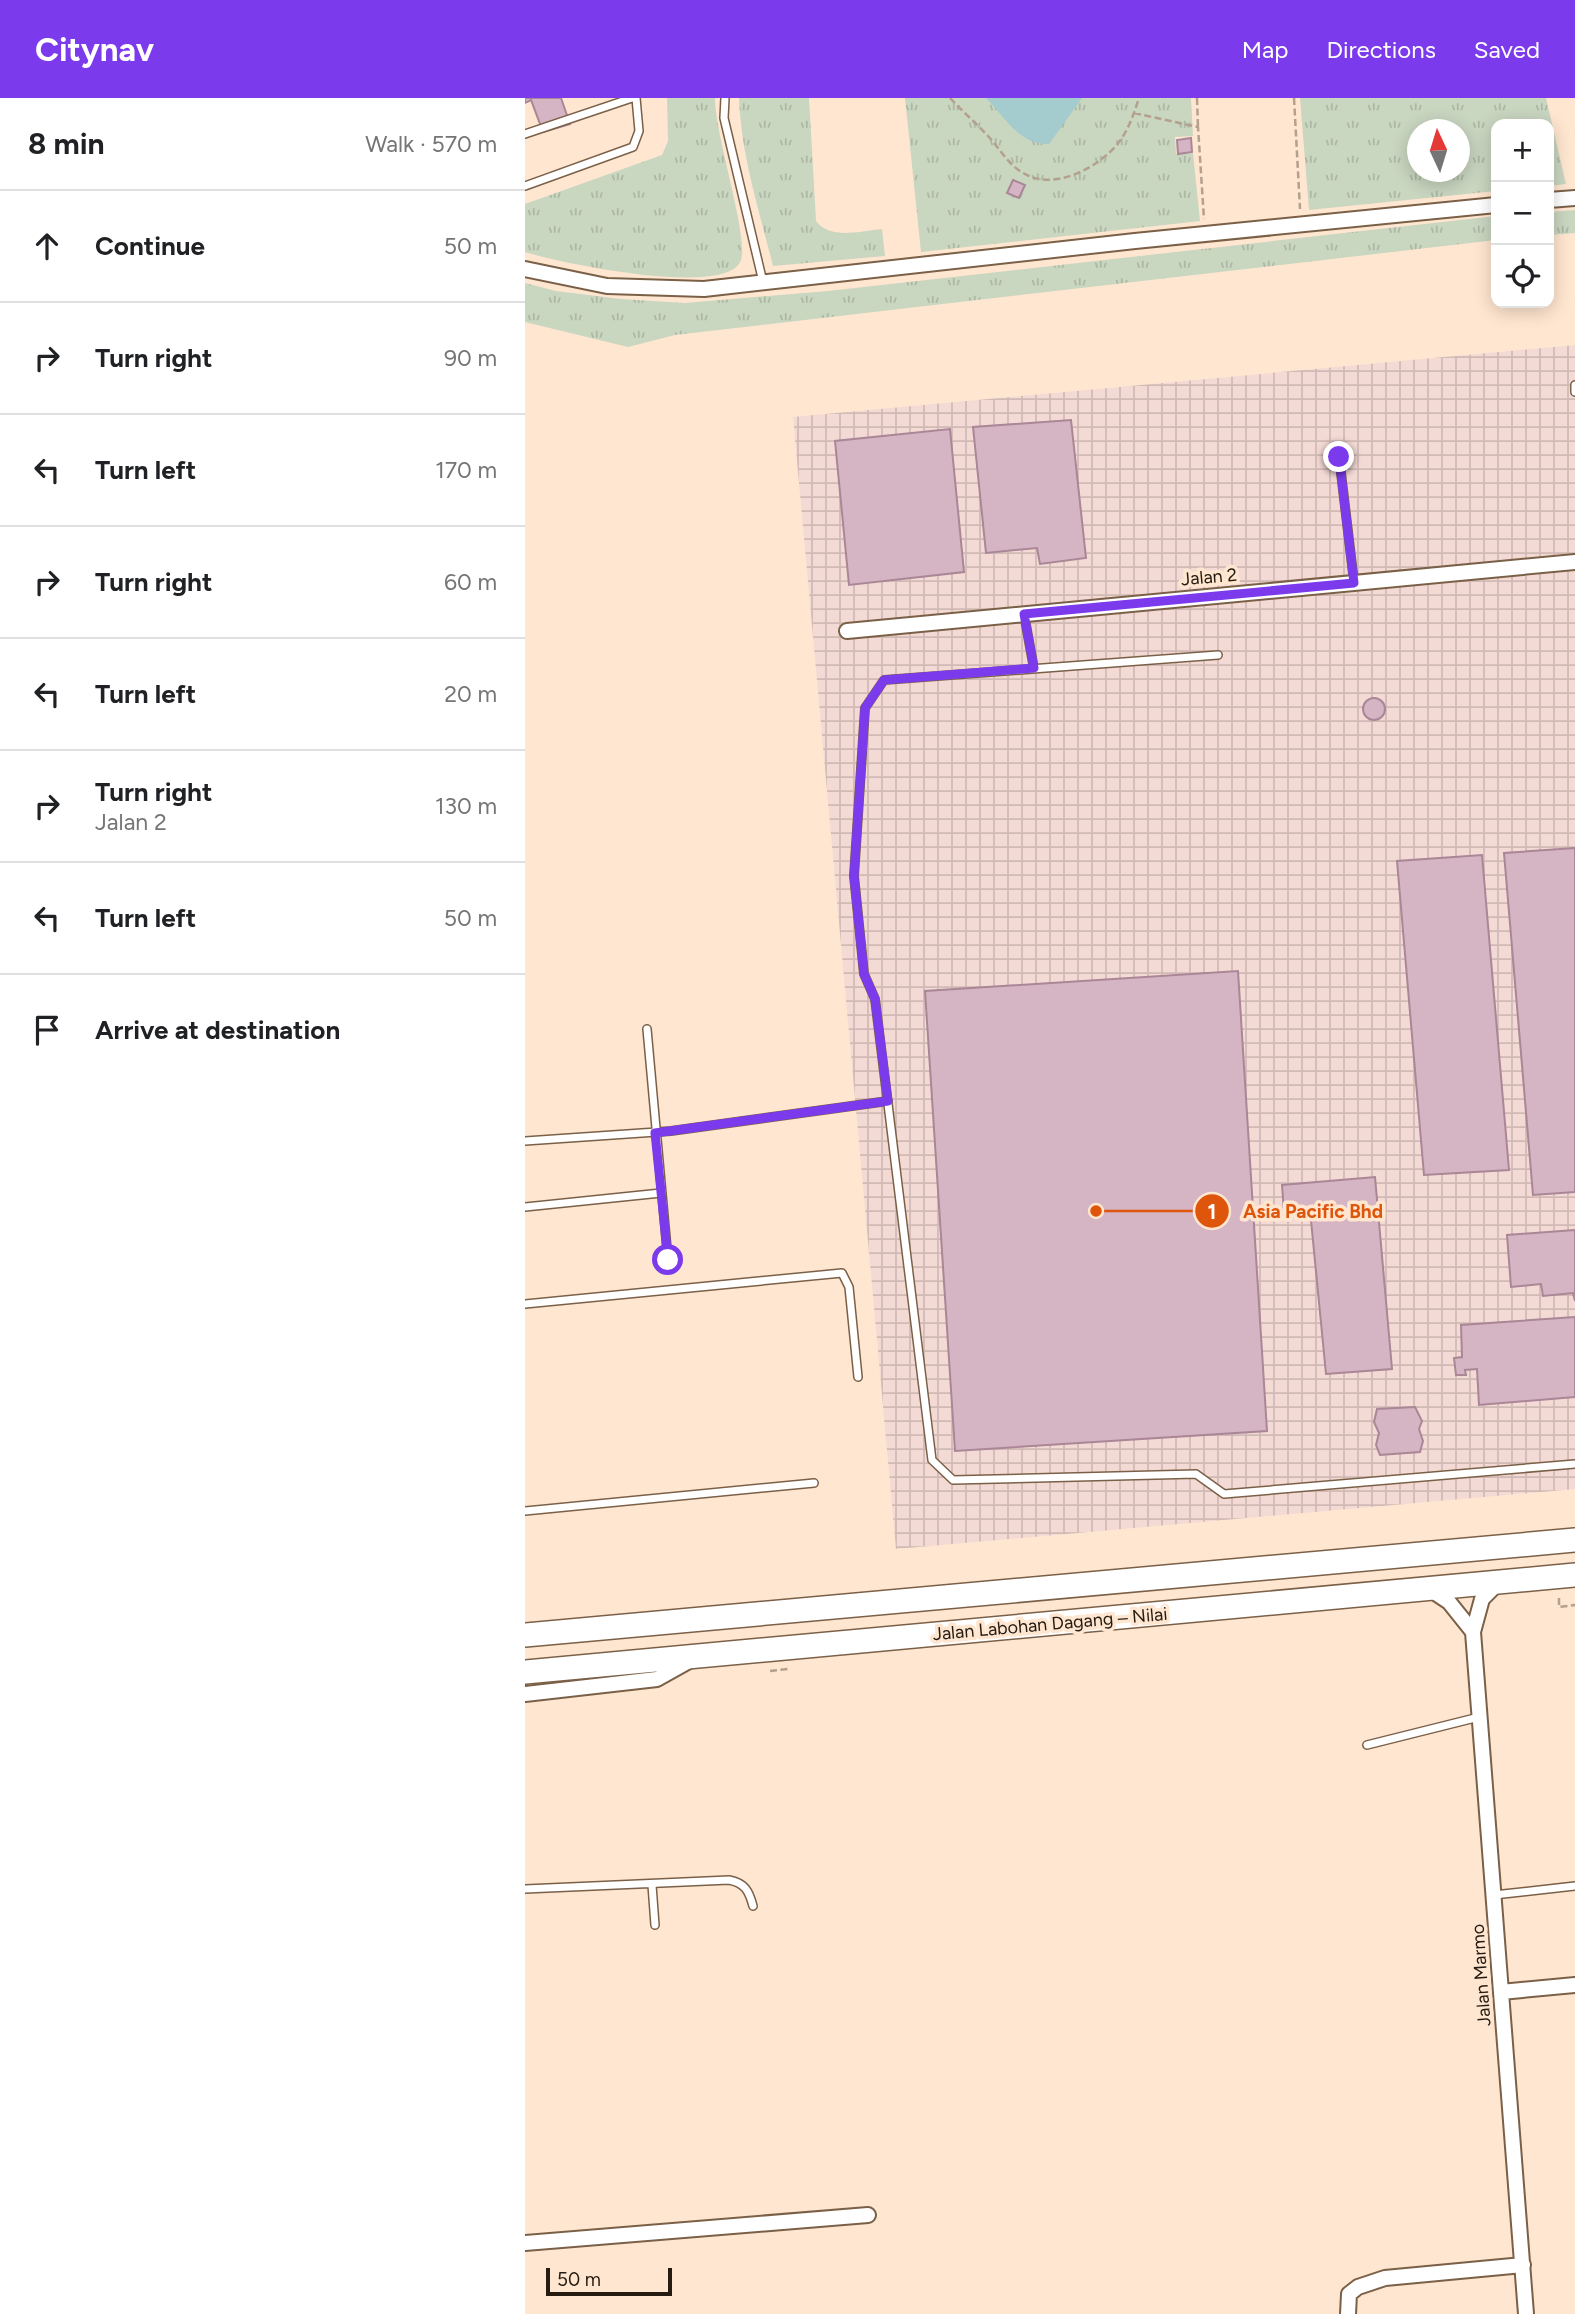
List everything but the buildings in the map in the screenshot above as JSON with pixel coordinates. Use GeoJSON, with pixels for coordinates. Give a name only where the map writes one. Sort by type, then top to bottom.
{"type":"FeatureCollection","features":[{"type":"Feature","properties":{"kind":"main road","name":"Jalan Labohan Dagang ‒ Nilai"},"geometry":{"type":"LineString","coordinates":[[525,1635],[1575,1540]]}},
{"type":"Feature","properties":{"kind":"main road","name":"Jalan Labohan Dagang ‒ Nilai"},"geometry":{"type":"LineString","coordinates":[[525,1672],[1575,1575]]}},
{"type":"Feature","properties":{"kind":"street"},"geometry":{"type":"LineString","coordinates":[[1554,200],[1575,198]]}},
{"type":"Feature","properties":{"kind":"street"},"geometry":{"type":"LineString","coordinates":[[525,269],[607,286],[704,289],[1491,205]]}},
{"type":"Feature","properties":{"kind":"street","name":"Jalan 2"},"geometry":{"type":"LineString","coordinates":[[847,631],[1575,562]]}},
{"type":"Feature","properties":{"kind":"street"},"geometry":{"type":"LineString","coordinates":[[1473,1632],[1482,1599],[1497,1584]]}},
{"type":"Feature","properties":{"kind":"street"},"geometry":{"type":"LineString","coordinates":[[1431,1590],[1449,1602],[1473,1632]]}},
{"type":"Feature","properties":{"kind":"street","name":"Jalan Marmo"},"geometry":{"type":"LineString","coordinates":[[1473,1632],[1527,2314]]}},
{"type":"Feature","properties":{"kind":"street"},"geometry":{"type":"LineString","coordinates":[[525,1694],[657,1679],[701,1654]]}},
{"type":"Feature","properties":{"kind":"street"},"geometry":{"type":"LineString","coordinates":[[1501,1992],[1575,1985]]}},
{"type":"Feature","properties":{"kind":"street"},"geometry":{"type":"LineString","coordinates":[[525,2243],[868,2215]]}},
{"type":"Feature","properties":{"kind":"street"},"geometry":{"type":"LineString","coordinates":[[1348,2314],[1349,2294],[1371,2281],[1523,2265]]}},
{"type":"Feature","properties":{"kind":"lane"},"geometry":{"type":"LineString","coordinates":[[525,134],[634,98],[639,131],[633,147],[525,186]]}},
{"type":"Feature","properties":{"kind":"lane"},"geometry":{"type":"LineString","coordinates":[[725,98],[724,118],[763,283]]}},
{"type":"Feature","properties":{"kind":"lane"},"geometry":{"type":"LineString","coordinates":[[1575,386],[1575,393]]}},
{"type":"Feature","properties":{"kind":"lane"},"geometry":{"type":"LineString","coordinates":[[1339,457],[1354,583]]}},
{"type":"Feature","properties":{"kind":"lane"},"geometry":{"type":"LineString","coordinates":[[1024,614],[1034,668]]}},
{"type":"Feature","properties":{"kind":"lane"},"geometry":{"type":"LineString","coordinates":[[1218,655],[884,680],[865,708],[854,876],[864,974],[875,999],[932,1460],[953,1480],[1196,1474],[1224,1493],[1575,1464]]}},
{"type":"Feature","properties":{"kind":"lane"},"geometry":{"type":"LineString","coordinates":[[647,1029],[668,1260]]}},
{"type":"Feature","properties":{"kind":"lane"},"geometry":{"type":"LineString","coordinates":[[525,1141],[655,1133],[888,1101]]}},
{"type":"Feature","properties":{"kind":"lane"},"geometry":{"type":"LineString","coordinates":[[525,1207],[661,1193]]}},
{"type":"Feature","properties":{"kind":"lane"},"geometry":{"type":"LineString","coordinates":[[525,1304],[842,1273],[849,1287],[857,1377]]}},
{"type":"Feature","properties":{"kind":"lane"},"geometry":{"type":"LineString","coordinates":[[525,1511],[814,1483]]}},
{"type":"Feature","properties":{"kind":"lane"},"geometry":{"type":"LineString","coordinates":[[1367,1745],[1479,1717]]}},
{"type":"Feature","properties":{"kind":"lane"},"geometry":{"type":"LineString","coordinates":[[525,1889],[729,1880],[741,1883],[750,1892],[754,1906]]}},
{"type":"Feature","properties":{"kind":"lane"},"geometry":{"type":"LineString","coordinates":[[652,1885],[655,1925]]}},
{"type":"Feature","properties":{"kind":"lane"},"geometry":{"type":"LineString","coordinates":[[1494,1895],[1575,1886]]}},
{"type":"Feature","properties":{"kind":"path"},"geometry":{"type":"LineString","coordinates":[[950,98],[995,144],[1013,167],[1028,176],[1050,179],[1066,178],[1109,153],[1125,133],[1139,98]]}},
{"type":"Feature","properties":{"kind":"path"},"geometry":{"type":"LineString","coordinates":[[1197,98],[1205,234]]}},
{"type":"Feature","properties":{"kind":"path"},"geometry":{"type":"LineString","coordinates":[[1289,210],[1301,208],[1294,98]]}},
{"type":"Feature","properties":{"kind":"path"},"geometry":{"type":"LineString","coordinates":[[1134,114],[1198,127]]}},
{"type":"Feature","properties":{"kind":"path"},"geometry":{"type":"LineString","coordinates":[[1204,218],[1216,217]]}},
{"type":"Feature","properties":{"kind":"path"},"geometry":{"type":"LineString","coordinates":[[1559,1607],[1575,1605]]}},
{"type":"Feature","properties":{"kind":"shaded area"},"geometry":{"type":"Polygon","coordinates":[[[1575,345],[1575,1489],[896,1549],[793,417],[1575,345]]]}},
{"type":"Feature","properties":{"kind":"green space"},"geometry":{"type":"Polygon","coordinates":[[[667,98],[715,98],[716,115],[740,230],[741,260],[729,271],[706,277],[675,277],[603,269],[525,252],[525,204],[662,155],[668,141],[667,98]]]}},
{"type":"Feature","properties":{"kind":"green space"},"geometry":{"type":"Polygon","coordinates":[[[739,98],[809,98],[816,221],[829,231],[837,232],[882,229],[885,256],[773,266],[747,161],[739,98]]]}},
{"type":"Feature","properties":{"kind":"green space"},"geometry":{"type":"Polygon","coordinates":[[[905,98],[1191,98],[1193,136],[1175,137],[1176,154],[1193,153],[1200,221],[921,252],[905,98]]]}},
{"type":"Feature","properties":{"kind":"green space"},"geometry":{"type":"Polygon","coordinates":[[[1300,98],[1546,98],[1551,119],[1491,119],[1491,192],[1309,210],[1300,98]]]}},
{"type":"Feature","properties":{"kind":"green space"},"geometry":{"type":"Polygon","coordinates":[[[1554,132],[1566,184],[1554,185],[1554,132]]]}},
{"type":"Feature","properties":{"kind":"green space"},"geometry":{"type":"Polygon","coordinates":[[[1575,210],[1575,233],[1554,235],[1554,212],[1575,210]]]}},
{"type":"Feature","properties":{"kind":"green space"},"geometry":{"type":"Polygon","coordinates":[[[1491,217],[1491,241],[675,335],[628,347],[525,322],[525,283],[556,291],[685,303],[828,291],[1491,217]]]}},
{"type":"Feature","properties":{"kind":"water"},"geometry":{"type":"Polygon","coordinates":[[[986,98],[1082,98],[1049,144],[1038,143],[1021,135],[986,98]]]}},
{"type":"Feature","properties":{"kind":"place","name":"Asia Pacific Bhd"},"geometry":{"type":"Point","coordinates":[1096,1211]}},
{"type":"Feature","properties":{"kind":"route"},"geometry":{"type":"LineString","coordinates":[[668,1260],[655,1133],[888,1101],[875,999],[864,974],[854,876],[865,708],[884,680],[1034,668],[1024,614],[1354,583],[1339,457]]}}]}
